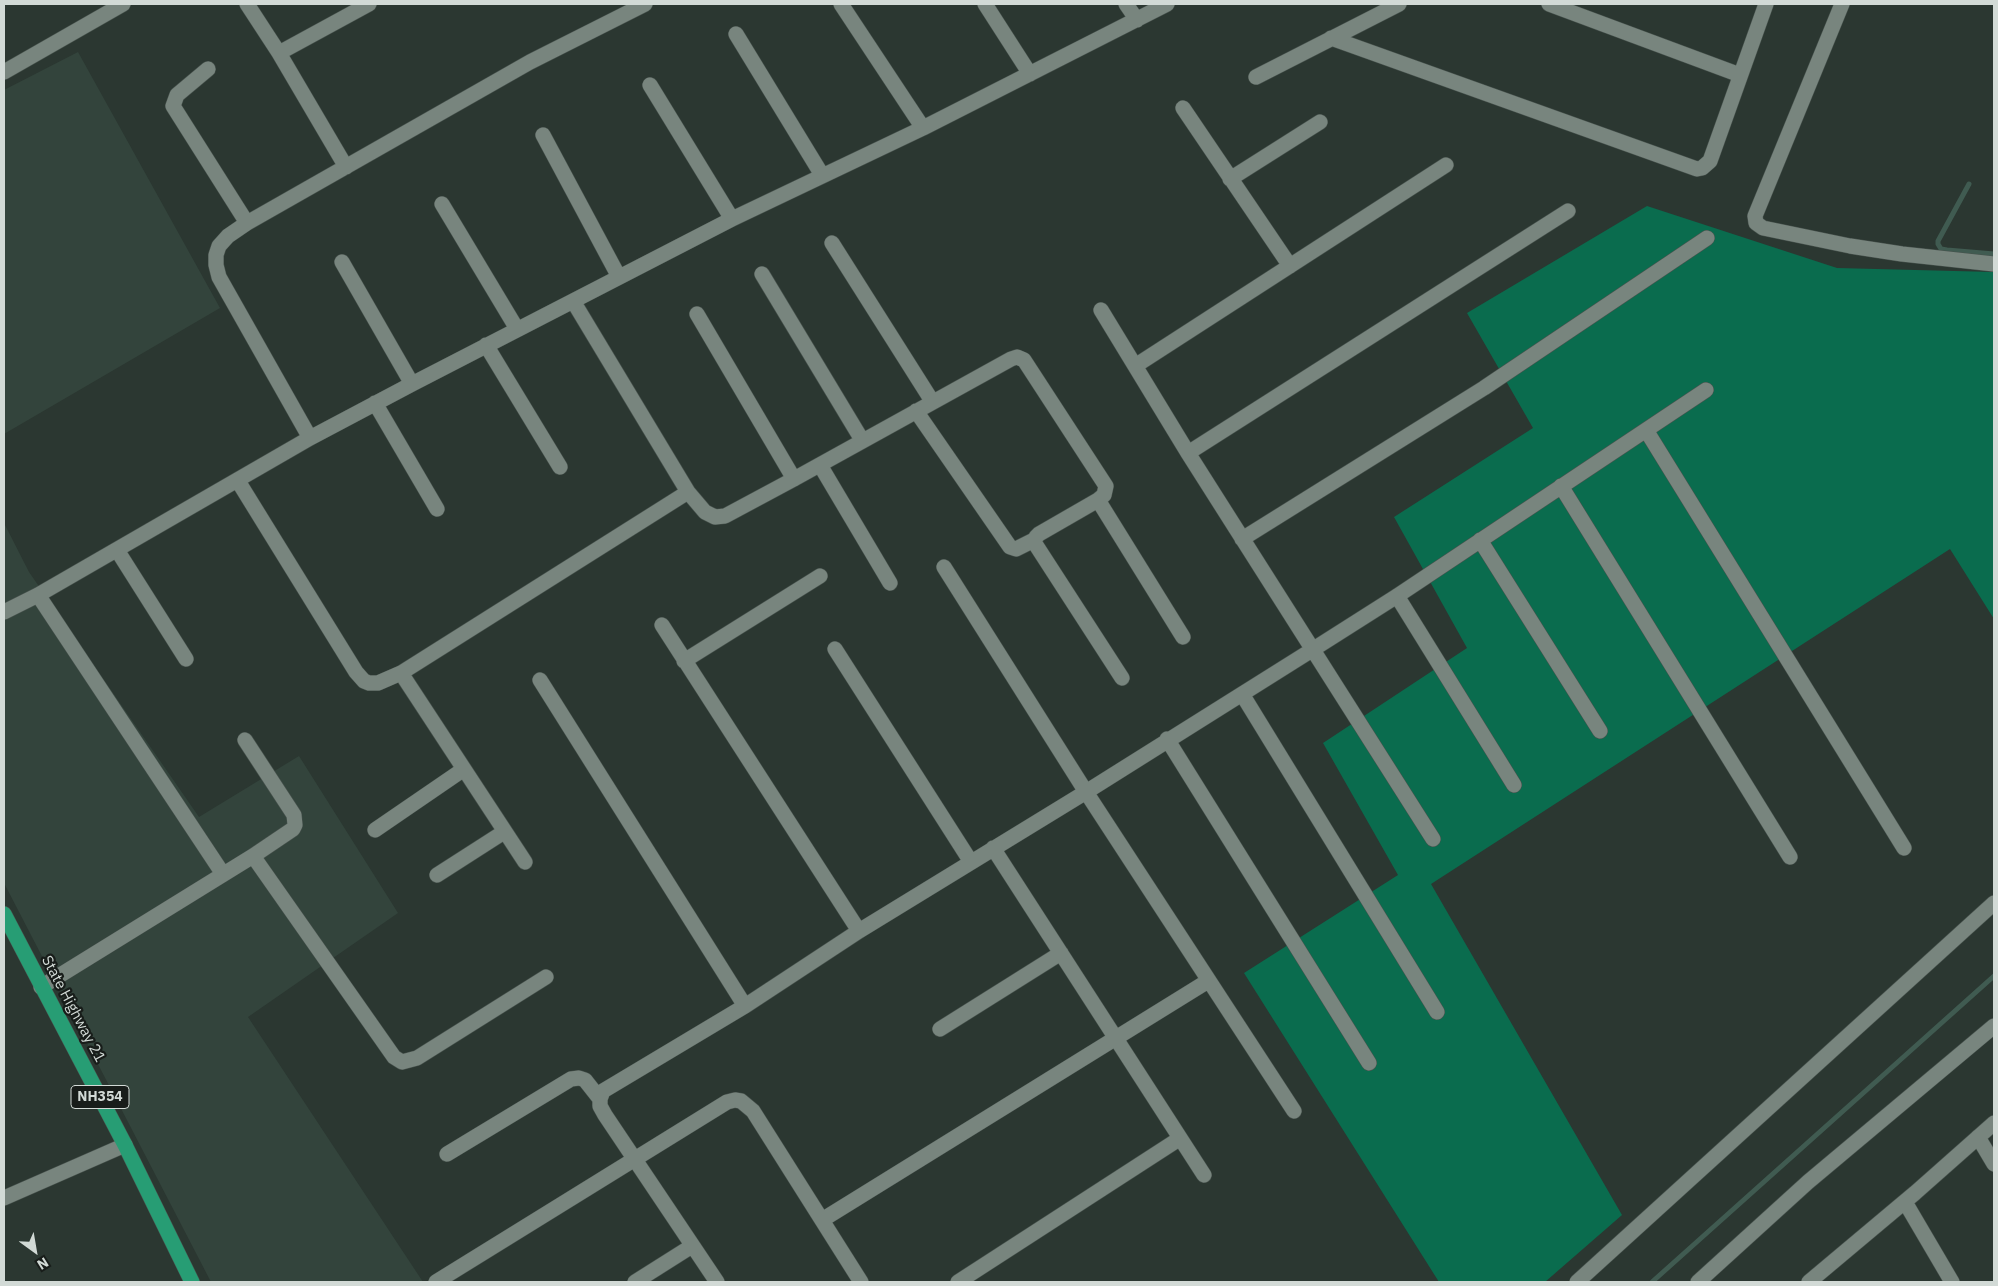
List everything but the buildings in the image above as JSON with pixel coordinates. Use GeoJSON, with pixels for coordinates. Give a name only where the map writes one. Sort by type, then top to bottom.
{"type":"FeatureCollection","features":[{"type":"Feature","properties":{"kind":"highway","name":"State Highway 21"},"geometry":{"type":"LineString","coordinates":[[4,914],[125,1146],[192,1282]]}},
{"type":"Feature","properties":{"kind":"street"},"geometry":{"type":"LineString","coordinates":[[4,72],[123,4]]}},
{"type":"Feature","properties":{"kind":"street"},"geometry":{"type":"LineString","coordinates":[[247,4],[279,53],[346,167]]}},
{"type":"Feature","properties":{"kind":"street"},"geometry":{"type":"LineString","coordinates":[[279,53],[369,4]]}},
{"type":"Feature","properties":{"kind":"street"},"geometry":{"type":"LineString","coordinates":[[310,438],[219,277],[216,255],[219,246],[228,236],[247,223],[530,62],[645,4]]}},
{"type":"Feature","properties":{"kind":"street"},"geometry":{"type":"LineString","coordinates":[[841,4],[923,128]]}},
{"type":"Feature","properties":{"kind":"street"},"geometry":{"type":"LineString","coordinates":[[985,4],[1030,74]]}},
{"type":"Feature","properties":{"kind":"street"},"geometry":{"type":"LineString","coordinates":[[1126,4],[1137,20]]}},
{"type":"Feature","properties":{"kind":"street"},"geometry":{"type":"LineString","coordinates":[[4,612],[38,595],[310,438],[375,403],[732,219],[923,128],[1167,4]]}},
{"type":"Feature","properties":{"kind":"street"},"geometry":{"type":"LineString","coordinates":[[1256,78],[1330,38],[1399,4]]}},
{"type":"Feature","properties":{"kind":"street"},"geometry":{"type":"LineString","coordinates":[[1549,4],[1740,75]]}},
{"type":"Feature","properties":{"kind":"street"},"geometry":{"type":"LineString","coordinates":[[1330,38],[1697,169],[1702,168],[1710,161],[1766,4]]}},
{"type":"Feature","properties":{"kind":"street"},"geometry":{"type":"LineString","coordinates":[[1842,4],[1755,216],[1756,224],[1763,228],[1850,246],[1994,264]]}},
{"type":"Feature","properties":{"kind":"street"},"geometry":{"type":"LineString","coordinates":[[736,34],[822,175]]}},
{"type":"Feature","properties":{"kind":"street"},"geometry":{"type":"LineString","coordinates":[[208,69],[177,95],[173,106],[247,223]]}},
{"type":"Feature","properties":{"kind":"street"},"geometry":{"type":"LineString","coordinates":[[650,85],[732,219]]}},
{"type":"Feature","properties":{"kind":"street"},"geometry":{"type":"LineString","coordinates":[[1184,108],[1290,266]]}},
{"type":"Feature","properties":{"kind":"street"},"geometry":{"type":"LineString","coordinates":[[1230,179],[1320,122]]}},
{"type":"Feature","properties":{"kind":"street"},"geometry":{"type":"LineString","coordinates":[[543,134],[619,277]]}},
{"type":"Feature","properties":{"kind":"street"},"geometry":{"type":"LineString","coordinates":[[1135,366],[1446,165]]}},
{"type":"Feature","properties":{"kind":"street"},"geometry":{"type":"LineString","coordinates":[[442,204],[517,329]]}},
{"type":"Feature","properties":{"kind":"street"},"geometry":{"type":"LineString","coordinates":[[1188,453],[1568,211]]}},
{"type":"Feature","properties":{"kind":"street"},"geometry":{"type":"LineString","coordinates":[[1242,539],[1484,388],[1707,238]]}},
{"type":"Feature","properties":{"kind":"street"},"geometry":{"type":"LineString","coordinates":[[832,244],[932,401]]}},
{"type":"Feature","properties":{"kind":"street"},"geometry":{"type":"LineString","coordinates":[[342,262],[412,384]]}},
{"type":"Feature","properties":{"kind":"street"},"geometry":{"type":"LineString","coordinates":[[762,274],[862,440]]}},
{"type":"Feature","properties":{"kind":"street"},"geometry":{"type":"LineString","coordinates":[[573,301],[688,492],[710,516],[720,517],[794,479],[932,401],[1017,357],[1024,360],[1104,481],[1106,491],[1098,500],[1039,534],[1034,540],[1016,548],[1010,547],[916,411]]}},
{"type":"Feature","properties":{"kind":"street"},"geometry":{"type":"LineString","coordinates":[[1101,310],[1188,453],[1433,839]]}},
{"type":"Feature","properties":{"kind":"street"},"geometry":{"type":"LineString","coordinates":[[697,314],[794,479]]}},
{"type":"Feature","properties":{"kind":"street"},"geometry":{"type":"LineString","coordinates":[[486,345],[560,467]]}},
{"type":"Feature","properties":{"kind":"street"},"geometry":{"type":"LineString","coordinates":[[716,1282],[600,1106],[603,1091],[608,1086],[744,1006],[859,931],[1086,792],[1167,739],[1312,650],[1397,596],[1706,390]]}},
{"type":"Feature","properties":{"kind":"street"},"geometry":{"type":"LineString","coordinates":[[375,403],[437,509]]}},
{"type":"Feature","properties":{"kind":"street"},"geometry":{"type":"LineString","coordinates":[[1646,430],[1904,848]]}},
{"type":"Feature","properties":{"kind":"street"},"geometry":{"type":"LineString","coordinates":[[820,465],[890,583]]}},
{"type":"Feature","properties":{"kind":"street"},"geometry":{"type":"LineString","coordinates":[[238,481],[356,672],[364,681],[369,683],[378,683],[401,673],[688,492]]}},
{"type":"Feature","properties":{"kind":"street"},"geometry":{"type":"LineString","coordinates":[[1561,486],[1790,858]]}},
{"type":"Feature","properties":{"kind":"street"},"geometry":{"type":"LineString","coordinates":[[1098,500],[1183,637]]}},
{"type":"Feature","properties":{"kind":"street"},"geometry":{"type":"LineString","coordinates":[[1034,540],[1035,547],[1122,678]]}},
{"type":"Feature","properties":{"kind":"street"},"geometry":{"type":"LineString","coordinates":[[1480,540],[1600,731]]}},
{"type":"Feature","properties":{"kind":"street"},"geometry":{"type":"LineString","coordinates":[[117,550],[186,659]]}},
{"type":"Feature","properties":{"kind":"street"},"geometry":{"type":"LineString","coordinates":[[944,567],[1086,792],[1294,1111]]}},
{"type":"Feature","properties":{"kind":"street"},"geometry":{"type":"LineString","coordinates":[[684,661],[820,576]]}},
{"type":"Feature","properties":{"kind":"street"},"geometry":{"type":"LineString","coordinates":[[38,595],[223,874]]}},
{"type":"Feature","properties":{"kind":"street"},"geometry":{"type":"LineString","coordinates":[[1397,596],[1514,785]]}},
{"type":"Feature","properties":{"kind":"street"},"geometry":{"type":"LineString","coordinates":[[662,626],[859,931]]}},
{"type":"Feature","properties":{"kind":"street"},"geometry":{"type":"LineString","coordinates":[[834,649],[971,862]]}},
{"type":"Feature","properties":{"kind":"street"},"geometry":{"type":"LineString","coordinates":[[401,673],[525,862]]}},
{"type":"Feature","properties":{"kind":"street"},"geometry":{"type":"LineString","coordinates":[[540,680],[744,1006]]}},
{"type":"Feature","properties":{"kind":"street"},"geometry":{"type":"LineString","coordinates":[[1242,694],[1437,1012]]}},
{"type":"Feature","properties":{"kind":"street"},"geometry":{"type":"LineString","coordinates":[[1167,739],[1369,1064]]}},
{"type":"Feature","properties":{"kind":"street"},"geometry":{"type":"LineString","coordinates":[[41,987],[290,833],[296,825],[296,820],[245,740]]}},
{"type":"Feature","properties":{"kind":"street"},"geometry":{"type":"LineString","coordinates":[[375,830],[464,768]]}},
{"type":"Feature","properties":{"kind":"street"},"geometry":{"type":"LineString","coordinates":[[437,875],[504,832]]}},
{"type":"Feature","properties":{"kind":"street"},"geometry":{"type":"LineString","coordinates":[[993,848],[1204,1175]]}},
{"type":"Feature","properties":{"kind":"street"},"geometry":{"type":"LineString","coordinates":[[253,856],[394,1057],[402,1062],[417,1058],[546,977]]}},
{"type":"Feature","properties":{"kind":"street"},"geometry":{"type":"LineString","coordinates":[[1577,1282],[1994,904]]}},
{"type":"Feature","properties":{"kind":"street"},"geometry":{"type":"LineString","coordinates":[[940,1030],[1061,954]]}},
{"type":"Feature","properties":{"kind":"street"},"geometry":{"type":"LineString","coordinates":[[822,1220],[1118,1039],[1208,981]]}},
{"type":"Feature","properties":{"kind":"street"},"geometry":{"type":"LineString","coordinates":[[1698,1282],[1808,1182],[1994,1026]]}},
{"type":"Feature","properties":{"kind":"street"},"geometry":{"type":"LineString","coordinates":[[447,1154],[571,1079],[579,1078],[585,1080],[600,1099]]}},
{"type":"Feature","properties":{"kind":"street"},"geometry":{"type":"LineString","coordinates":[[436,1282],[727,1102],[741,1101],[753,1111],[861,1282]]}},
{"type":"Feature","properties":{"kind":"street"},"geometry":{"type":"LineString","coordinates":[[1813,1281],[1994,1123]]}},
{"type":"Feature","properties":{"kind":"street"},"geometry":{"type":"LineString","coordinates":[[1978,1137],[1994,1164]]}},
{"type":"Feature","properties":{"kind":"street"},"geometry":{"type":"LineString","coordinates":[[958,1282],[1179,1139]]}},
{"type":"Feature","properties":{"kind":"street"},"geometry":{"type":"LineString","coordinates":[[4,1198],[125,1146]]}},
{"type":"Feature","properties":{"kind":"street"},"geometry":{"type":"LineString","coordinates":[[1905,1202],[1952,1282]]}},
{"type":"Feature","properties":{"kind":"street"},"geometry":{"type":"LineString","coordinates":[[635,1282],[692,1246]]}},
{"type":"Feature","properties":{"kind":"shaded area"},"geometry":{"type":"Polygon","coordinates":[[[78,52],[220,308],[4,434],[4,90],[78,52]]]}},
{"type":"Feature","properties":{"kind":"shaded area"},"geometry":{"type":"Polygon","coordinates":[[[4,523],[29,572],[199,817],[299,756],[398,913],[248,1017],[423,1282],[211,1282],[4,883],[4,523]]]}},
{"type":"Feature","properties":{"kind":"green space"},"geometry":{"type":"Polygon","coordinates":[[[1647,206],[1837,268],[1994,272],[1994,619],[1950,549],[1431,884],[1622,1215],[1545,1282],[1439,1282],[1244,973],[1398,875],[1323,743],[1467,648],[1394,517],[1533,428],[1467,313],[1647,206]]]}},
{"type":"Feature","properties":{"kind":"waterway"},"geometry":{"type":"LineString","coordinates":[[1969,184],[1938,244],[1941,249],[1994,254]]}},
{"type":"Feature","properties":{"kind":"waterway"},"geometry":{"type":"LineString","coordinates":[[1652,1282],[1994,976]]}}]}
